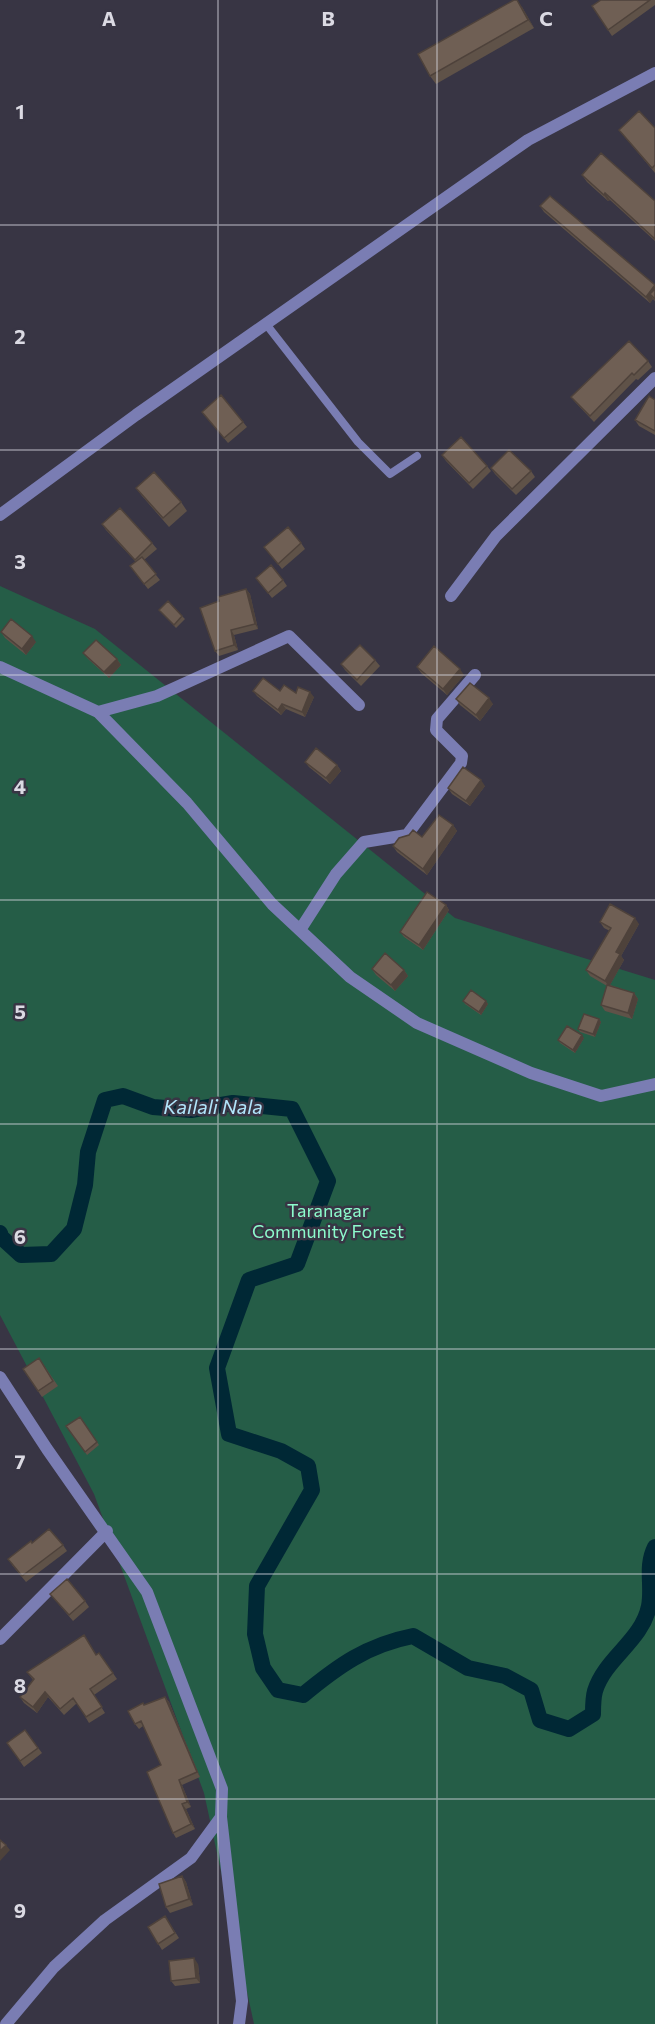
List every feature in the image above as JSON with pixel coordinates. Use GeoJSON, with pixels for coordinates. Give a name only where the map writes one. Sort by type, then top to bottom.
{"type":"FeatureCollection","features":[{"type":"Feature","properties":{"kind":"street"},"geometry":{"type":"LineString","coordinates":[[0,515],[528,140],[655,73]]}},
{"type":"Feature","properties":{"kind":"street"},"geometry":{"type":"LineString","coordinates":[[451,596],[496,536],[655,378]]}},
{"type":"Feature","properties":{"kind":"street"},"geometry":{"type":"LineString","coordinates":[[98,712],[156,696],[289,636],[359,705]]}},
{"type":"Feature","properties":{"kind":"street"},"geometry":{"type":"LineString","coordinates":[[0,667],[98,712],[187,803],[272,904],[350,977],[417,1023],[531,1073],[601,1096],[655,1084]]}},
{"type":"Feature","properties":{"kind":"street"},"geometry":{"type":"LineString","coordinates":[[300,930],[336,874],[364,842],[407,835],[461,763],[462,756],[436,730],[437,719],[475,675]]}},
{"type":"Feature","properties":{"kind":"street"},"geometry":{"type":"LineString","coordinates":[[0,1377],[147,1592],[222,1790],[221,1817],[242,2001],[239,2024]]}},
{"type":"Feature","properties":{"kind":"street"},"geometry":{"type":"LineString","coordinates":[[0,1639],[107,1531]]}},
{"type":"Feature","properties":{"kind":"street"},"geometry":{"type":"LineString","coordinates":[[6,2024],[54,1967],[105,1920],[191,1858],[221,1817]]}},
{"type":"Feature","properties":{"kind":"lane"},"geometry":{"type":"LineString","coordinates":[[266,324],[358,442],[390,474],[417,456]]}},
{"type":"Feature","properties":{"kind":"green space","name":"Taranagar Community Forest"},"geometry":{"type":"Polygon","coordinates":[[[0,586],[95,629],[455,918],[655,980],[655,2024],[254,2024],[204,1793],[94,1494],[0,1315],[0,586]]]}},
{"type":"Feature","properties":{"kind":"building"},"geometry":{"type":"Polygon","coordinates":[[[517,0],[528,20],[430,76],[418,54],[517,0]]]}},
{"type":"Feature","properties":{"kind":"building"},"geometry":{"type":"Polygon","coordinates":[[[601,0],[650,0],[608,30],[592,6],[601,0]]]}},
{"type":"Feature","properties":{"kind":"building"},"geometry":{"type":"Polygon","coordinates":[[[639,111],[655,128],[655,165],[652,168],[619,130],[639,111]]]}},
{"type":"Feature","properties":{"kind":"building"},"geometry":{"type":"Polygon","coordinates":[[[601,153],[655,201],[655,239],[582,175],[601,153]]]}},
{"type":"Feature","properties":{"kind":"building"},"geometry":{"type":"Polygon","coordinates":[[[550,196],[655,285],[646,297],[540,206],[550,196]]]}},
{"type":"Feature","properties":{"kind":"building"},"geometry":{"type":"Polygon","coordinates":[[[655,289],[655,299],[650,294],[655,289]]]}},
{"type":"Feature","properties":{"kind":"building"},"geometry":{"type":"Polygon","coordinates":[[[629,341],[648,361],[634,375],[632,373],[590,416],[571,397],[629,341]]]}},
{"type":"Feature","properties":{"kind":"building"},"geometry":{"type":"Polygon","coordinates":[[[221,395],[243,422],[224,438],[202,412],[221,395]]]}},
{"type":"Feature","properties":{"kind":"building"},"geometry":{"type":"Polygon","coordinates":[[[649,396],[655,400],[655,431],[635,420],[649,396]]]}},
{"type":"Feature","properties":{"kind":"building"},"geometry":{"type":"Polygon","coordinates":[[[461,437],[487,466],[469,483],[442,455],[461,437]]]}},
{"type":"Feature","properties":{"kind":"building"},"geometry":{"type":"Polygon","coordinates":[[[509,450],[531,471],[512,489],[491,468],[509,450]]]}},
{"type":"Feature","properties":{"kind":"building"},"geometry":{"type":"Polygon","coordinates":[[[154,472],[181,502],[163,518],[136,488],[154,472]]]}},
{"type":"Feature","properties":{"kind":"building"},"geometry":{"type":"Polygon","coordinates":[[[120,508],[152,543],[135,560],[102,524],[120,508]]]}},
{"type":"Feature","properties":{"kind":"building"},"geometry":{"type":"Polygon","coordinates":[[[288,527],[301,543],[278,564],[264,547],[288,527]]]}},
{"type":"Feature","properties":{"kind":"building"},"geometry":{"type":"Polygon","coordinates":[[[142,557],[156,574],[144,584],[130,566],[142,557]]]}},
{"type":"Feature","properties":{"kind":"building"},"geometry":{"type":"Polygon","coordinates":[[[271,565],[283,580],[268,593],[256,578],[271,565]]]}},
{"type":"Feature","properties":{"kind":"building"},"geometry":{"type":"Polygon","coordinates":[[[246,589],[255,624],[231,630],[234,645],[215,651],[200,608],[219,601],[218,597],[246,589]]]}},
{"type":"Feature","properties":{"kind":"building"},"geometry":{"type":"Polygon","coordinates":[[[168,601],[182,616],[174,625],[159,610],[168,601]]]}},
{"type":"Feature","properties":{"kind":"building"},"geometry":{"type":"Polygon","coordinates":[[[11,619],[32,636],[22,649],[1,632],[11,619]]]}},
{"type":"Feature","properties":{"kind":"building"},"geometry":{"type":"Polygon","coordinates":[[[96,640],[117,659],[104,672],[83,653],[96,640]]]}},
{"type":"Feature","properties":{"kind":"building"},"geometry":{"type":"Polygon","coordinates":[[[360,645],[375,660],[357,680],[341,664],[360,645]]]}},
{"type":"Feature","properties":{"kind":"building"},"geometry":{"type":"Polygon","coordinates":[[[434,646],[460,669],[443,689],[417,667],[434,646]]]}},
{"type":"Feature","properties":{"kind":"building"},"geometry":{"type":"Polygon","coordinates":[[[263,678],[280,691],[284,685],[296,693],[298,687],[310,692],[302,712],[282,704],[278,710],[253,691],[263,678]]]}},
{"type":"Feature","properties":{"kind":"building"},"geometry":{"type":"Polygon","coordinates":[[[470,683],[489,698],[476,715],[456,699],[470,683]]]}},
{"type":"Feature","properties":{"kind":"building"},"geometry":{"type":"Polygon","coordinates":[[[316,748],[337,765],[326,778],[305,762],[316,748]]]}},
{"type":"Feature","properties":{"kind":"building"},"geometry":{"type":"Polygon","coordinates":[[[463,767],[481,780],[466,801],[448,788],[463,767]]]}},
{"type":"Feature","properties":{"kind":"building"},"geometry":{"type":"Polygon","coordinates":[[[439,815],[453,825],[423,869],[393,846],[399,838],[409,835],[413,830],[422,837],[439,815]]]}},
{"type":"Feature","properties":{"kind":"building"},"geometry":{"type":"Polygon","coordinates":[[[427,892],[446,905],[419,945],[400,932],[427,892]]]}},
{"type":"Feature","properties":{"kind":"building"},"geometry":{"type":"Polygon","coordinates":[[[610,904],[635,918],[616,952],[620,954],[605,981],[586,970],[611,928],[600,922],[610,904]]]}},
{"type":"Feature","properties":{"kind":"building"},"geometry":{"type":"Polygon","coordinates":[[[385,953],[404,970],[391,985],[372,969],[385,953]]]}},
{"type":"Feature","properties":{"kind":"building"},"geometry":{"type":"Polygon","coordinates":[[[607,985],[634,993],[628,1013],[601,1005],[607,985]]]}},
{"type":"Feature","properties":{"kind":"building"},"geometry":{"type":"Polygon","coordinates":[[[471,990],[486,1001],[479,1012],[463,1001],[471,990]]]}},
{"type":"Feature","properties":{"kind":"building"},"geometry":{"type":"Polygon","coordinates":[[[584,1014],[599,1019],[593,1034],[578,1029],[584,1014]]]}},
{"type":"Feature","properties":{"kind":"building"},"geometry":{"type":"Polygon","coordinates":[[[567,1026],[582,1035],[573,1050],[558,1040],[567,1026]]]}},
{"type":"Feature","properties":{"kind":"building"},"geometry":{"type":"Polygon","coordinates":[[[39,1358],[53,1381],[38,1391],[23,1369],[39,1358]]]}},
{"type":"Feature","properties":{"kind":"building"},"geometry":{"type":"Polygon","coordinates":[[[80,1417],[97,1442],[85,1452],[66,1426],[80,1417]]]}},
{"type":"Feature","properties":{"kind":"building"},"geometry":{"type":"Polygon","coordinates":[[[49,1529],[63,1545],[22,1576],[8,1559],[49,1529]]]}},
{"type":"Feature","properties":{"kind":"building"},"geometry":{"type":"Polygon","coordinates":[[[67,1579],[85,1601],[69,1615],[50,1594],[67,1579]]]}},
{"type":"Feature","properties":{"kind":"building"},"geometry":{"type":"Polygon","coordinates":[[[84,1635],[96,1655],[99,1653],[113,1673],[90,1689],[102,1707],[86,1717],[73,1698],[60,1709],[45,1692],[33,1707],[20,1697],[34,1679],[27,1672],[84,1635]]]}},
{"type":"Feature","properties":{"kind":"building"},"geometry":{"type":"Polygon","coordinates":[[[165,1697],[197,1772],[179,1780],[187,1802],[182,1804],[191,1824],[173,1833],[147,1772],[161,1765],[141,1721],[135,1724],[128,1711],[143,1703],[144,1705],[165,1697]]]}},
{"type":"Feature","properties":{"kind":"building"},"geometry":{"type":"Polygon","coordinates":[[[25,1730],[38,1748],[20,1761],[7,1743],[25,1730]]]}},
{"type":"Feature","properties":{"kind":"building"},"geometry":{"type":"Polygon","coordinates":[[[0,1840],[6,1845],[0,1851],[0,1840]]]}},
{"type":"Feature","properties":{"kind":"building"},"geometry":{"type":"Polygon","coordinates":[[[182,1876],[189,1899],[166,1907],[159,1884],[182,1876]]]}},
{"type":"Feature","properties":{"kind":"building"},"geometry":{"type":"Polygon","coordinates":[[[165,1916],[175,1933],[158,1944],[148,1927],[165,1916]]]}},
{"type":"Feature","properties":{"kind":"building"},"geometry":{"type":"Polygon","coordinates":[[[194,1958],[196,1978],[171,1981],[169,1961],[194,1958]]]}},
{"type":"Feature","properties":{"kind":"waterway","name":"Kailali Nala"},"geometry":{"type":"LineString","coordinates":[[0,1233],[1,1237],[21,1255],[51,1254],[74,1229],[85,1185],[88,1152],[105,1100],[123,1096],[153,1107],[191,1110],[233,1103],[292,1109],[328,1181],[297,1264],[249,1280],[217,1368],[229,1434],[281,1451],[308,1466],[312,1490],[257,1586],[255,1634],[263,1668],[278,1690],[303,1695],[328,1675],[367,1651],[413,1636],[468,1668],[505,1676],[531,1690],[540,1720],[569,1729],[593,1714],[594,1694],[600,1679],[645,1618],[650,1598],[650,1562],[655,1547]]}}]}
